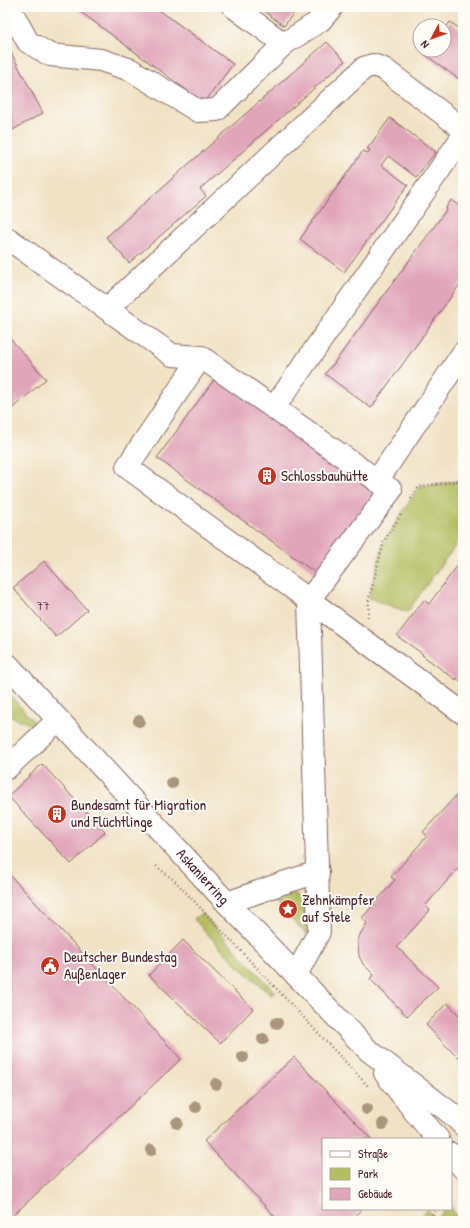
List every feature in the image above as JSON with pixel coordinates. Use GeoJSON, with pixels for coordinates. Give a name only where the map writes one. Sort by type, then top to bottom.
{"type":"FeatureCollection","features":[{"type":"Feature","properties":{"kind":"street"},"geometry":{"type":"LineString","coordinates":[[9,7],[28,42],[50,55],[101,60],[131,70],[198,111],[217,110],[284,44],[321,20],[332,7]]}},
{"type":"Feature","properties":{"kind":"street"},"geometry":{"type":"LineString","coordinates":[[234,7],[284,44]]}},
{"type":"Feature","properties":{"kind":"street"},"geometry":{"type":"LineString","coordinates":[[107,309],[364,68],[373,65],[384,70],[463,129]]}},
{"type":"Feature","properties":{"kind":"street"},"geometry":{"type":"LineString","coordinates":[[274,408],[463,136]]}},
{"type":"Feature","properties":{"kind":"street"},"geometry":{"type":"LineString","coordinates":[[7,238],[172,355],[201,357],[391,490],[309,600],[319,932],[296,975]]}},
{"type":"Feature","properties":{"kind":"street"},"geometry":{"type":"LineString","coordinates":[[377,481],[463,353]]}},
{"type":"Feature","properties":{"kind":"street"},"geometry":{"type":"LineString","coordinates":[[201,357],[127,467],[463,713]]}},
{"type":"Feature","properties":{"kind":"street","name":"Askanierring"},"geometry":{"type":"LineString","coordinates":[[7,664],[227,903],[368,1050],[415,1112],[437,1138]]}},
{"type":"Feature","properties":{"kind":"street"},"geometry":{"type":"LineString","coordinates":[[7,768],[58,720]]}},
{"type":"Feature","properties":{"kind":"street"},"geometry":{"type":"LineString","coordinates":[[227,903],[283,882],[318,872]]}},
{"type":"Feature","properties":{"kind":"street","name":"Askanierring"},"geometry":{"type":"LineString","coordinates":[[368,1050],[453,1115],[463,1125]]}},
{"type":"Feature","properties":{"kind":"street"},"geometry":{"type":"LineString","coordinates":[[452,1155],[463,1168]]}},
{"type":"Feature","properties":{"kind":"path"},"geometry":{"type":"LineString","coordinates":[[407,505],[419,487],[463,480]]}},
{"type":"Feature","properties":{"kind":"path"},"geometry":{"type":"LineString","coordinates":[[366,642],[369,598],[384,541],[403,511]]}},
{"type":"Feature","properties":{"kind":"path"},"geometry":{"type":"LineString","coordinates":[[156,866],[176,882],[372,1092]]}},
{"type":"Feature","properties":{"kind":"path"},"geometry":{"type":"LineString","coordinates":[[427,1221],[436,1210]]}},
{"type":"Feature","properties":{"kind":"green space"},"geometry":{"type":"Polygon","coordinates":[[[463,480],[463,535],[407,612],[369,598],[384,541],[419,487],[463,480]]]}},
{"type":"Feature","properties":{"kind":"green space"},"geometry":{"type":"Polygon","coordinates":[[[7,692],[36,724],[33,727],[30,724],[7,715],[7,692]]]}},
{"type":"Feature","properties":{"kind":"green space"},"geometry":{"type":"Polygon","coordinates":[[[284,892],[300,896],[308,906],[309,919],[307,935],[270,896],[284,892]]]}},
{"type":"Feature","properties":{"kind":"green space"},"geometry":{"type":"Polygon","coordinates":[[[202,913],[275,992],[271,995],[261,987],[212,939],[194,919],[202,913]]]}},
{"type":"Feature","properties":{"kind":"green space"},"geometry":{"type":"Polygon","coordinates":[[[452,1209],[459,1221],[417,1221],[427,1210],[429,1210],[436,1220],[445,1210],[452,1210],[452,1209]]]}},
{"type":"Feature","properties":{"kind":"building"},"geometry":{"type":"Polygon","coordinates":[[[74,7],[155,7],[233,64],[204,103],[74,7]]]}},
{"type":"Feature","properties":{"kind":"building"},"geometry":{"type":"Polygon","coordinates":[[[259,7],[298,7],[284,26],[259,7]]]}},
{"type":"Feature","properties":{"kind":"building"},"geometry":{"type":"Polygon","coordinates":[[[452,23],[463,31],[463,82],[430,58],[452,58],[452,23]]]}},
{"type":"Feature","properties":{"kind":"building"},"geometry":{"type":"Polygon","coordinates":[[[327,42],[345,61],[200,189],[206,196],[129,263],[106,237],[327,42]]]}},
{"type":"Feature","properties":{"kind":"building"},"geometry":{"type":"Polygon","coordinates":[[[7,45],[43,113],[7,133],[7,45]]]}},
{"type":"Feature","properties":{"kind":"building"},"geometry":{"type":"Polygon","coordinates":[[[390,118],[436,152],[416,177],[388,156],[381,165],[408,185],[344,272],[300,239],[363,151],[368,153],[370,150],[367,149],[390,118]]]}},
{"type":"Feature","properties":{"kind":"building"},"geometry":{"type":"Polygon","coordinates":[[[451,200],[463,209],[463,280],[371,408],[325,374],[447,209],[446,208],[451,200]]]}},
{"type":"Feature","properties":{"kind":"building"},"geometry":{"type":"Polygon","coordinates":[[[7,335],[46,379],[7,413],[7,335]]]}},
{"type":"Feature","properties":{"kind":"building","name":"Schlossbauhütte"},"geometry":{"type":"Polygon","coordinates":[[[216,377],[376,494],[317,574],[157,458],[216,377]]]}},
{"type":"Feature","properties":{"kind":"building"},"geometry":{"type":"Polygon","coordinates":[[[463,558],[463,683],[456,678],[456,680],[397,636],[424,600],[429,604],[463,558]]]}},
{"type":"Feature","properties":{"kind":"building"},"geometry":{"type":"Polygon","coordinates":[[[44,561],[87,610],[56,637],[13,588],[44,561]]]}},
{"type":"Feature","properties":{"kind":"building","name":"Bundesamt für Migration und Flüchtlinge"},"geometry":{"type":"Polygon","coordinates":[[[42,764],[105,832],[71,864],[8,796],[42,764]]]}},
{"type":"Feature","properties":{"kind":"building"},"geometry":{"type":"Polygon","coordinates":[[[463,788],[463,856],[458,862],[461,865],[425,906],[430,910],[397,947],[438,987],[407,1016],[370,979],[374,975],[363,964],[359,956],[358,938],[367,923],[362,918],[395,880],[391,877],[427,836],[423,832],[463,788]]]}},
{"type":"Feature","properties":{"kind":"building","name":"Deutscher Bundestag Außenlager"},"geometry":{"type":"Polygon","coordinates":[[[7,872],[181,1059],[7,1221],[7,872]]]}},
{"type":"Feature","properties":{"kind":"building"},"geometry":{"type":"Polygon","coordinates":[[[183,940],[253,1009],[220,1043],[149,975],[183,940]]]}},
{"type":"Feature","properties":{"kind":"building"},"geometry":{"type":"Polygon","coordinates":[[[448,1002],[448,1004],[463,1019],[463,1059],[458,1056],[457,1057],[426,1025],[448,1002]]]}},
{"type":"Feature","properties":{"kind":"building"},"geometry":{"type":"Polygon","coordinates":[[[294,1057],[370,1138],[322,1138],[322,1210],[361,1210],[349,1221],[279,1221],[204,1141],[294,1057]]]}},
{"type":"Feature","properties":{"kind":"place","name":"Schlossbauhütte"},"geometry":{"type":"Point","coordinates":[267,476]}},
{"type":"Feature","properties":{"kind":"place","name":"Bundesamt für Migration und Flüchtlinge"},"geometry":{"type":"Point","coordinates":[57,814]}},
{"type":"Feature","properties":{"kind":"place","name":"Zehnkämpfer auf Stele"},"geometry":{"type":"Point","coordinates":[288,909]}},
{"type":"Feature","properties":{"kind":"place","name":"Deutscher Bundestag Außenlager"},"geometry":{"type":"Point","coordinates":[50,966]}}]}
